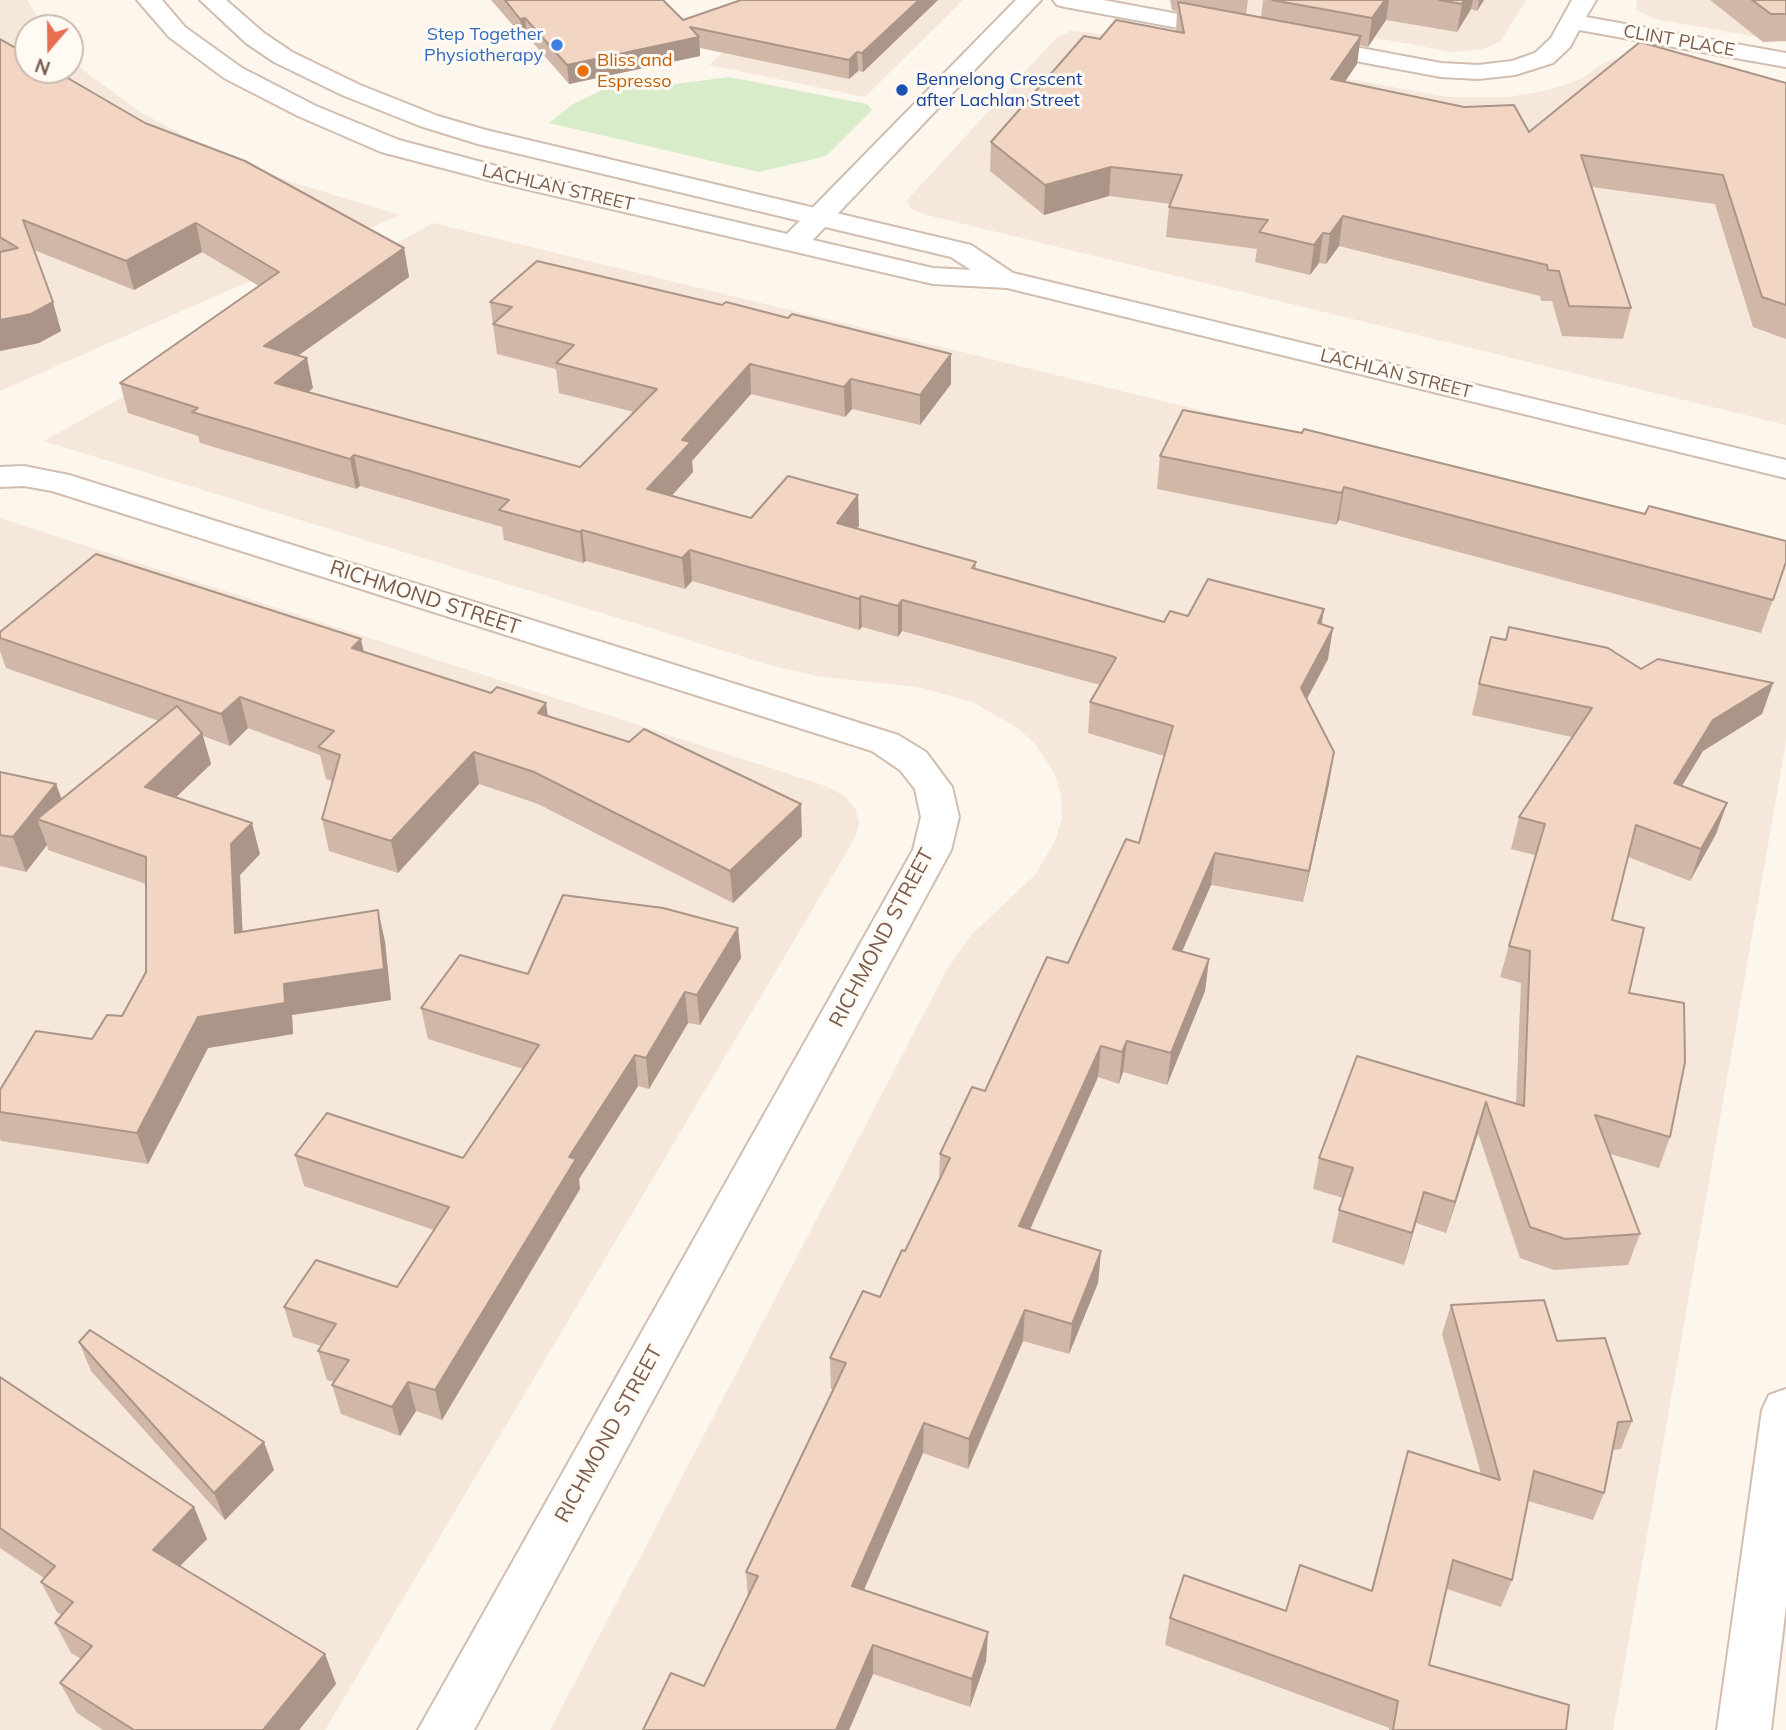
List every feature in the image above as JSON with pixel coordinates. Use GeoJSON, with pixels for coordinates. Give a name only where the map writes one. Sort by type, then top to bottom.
{"type":"FeatureCollection","features":[{"type":"Feature","properties":{"kind":"street","name":"LACHLAN STREET"},"geometry":{"type":"LineString","coordinates":[[149,0],[177,32],[233,74],[306,111],[390,146],[933,276],[1007,280],[1786,469]]}},
{"type":"Feature","properties":{"kind":"street","name":"LACHLAN STREET"},"geometry":{"type":"LineString","coordinates":[[212,0],[255,38],[283,57],[351,90],[429,121],[478,136],[961,251],[1007,280]]}},
{"type":"Feature","properties":{"kind":"street"},"geometry":{"type":"LineString","coordinates":[[794,243],[1029,0]]}},
{"type":"Feature","properties":{"kind":"street"},"geometry":{"type":"LineString","coordinates":[[1065,0],[1251,34]]}},
{"type":"Feature","properties":{"kind":"street"},"geometry":{"type":"LineString","coordinates":[[1278,40],[1441,70],[1478,72],[1515,68],[1544,58],[1561,42],[1584,0]]}},
{"type":"Feature","properties":{"kind":"street","name":"CLINT PLACE"},"geometry":{"type":"LineString","coordinates":[[1572,22],[1786,60]]}},
{"type":"Feature","properties":{"kind":"street","name":"RICHMOND STREET"},"geometry":{"type":"LineString","coordinates":[[0,477],[24,476],[58,482],[885,743],[913,761],[933,787],[940,817],[932,850],[444,1730]]}},
{"type":"Feature","properties":{"kind":"street"},"geometry":{"type":"LineString","coordinates":[[1744,1730],[1786,1410]]}},
{"type":"Feature","properties":{"kind":"shaded area"},"geometry":{"type":"Polygon","coordinates":[[[0,0],[27,0],[36,14],[14,14],[14,84],[84,84],[84,70],[140,112],[206,147],[285,180],[400,215],[0,391],[0,0]]]}},
{"type":"Feature","properties":{"kind":"shaded area"},"geometry":{"type":"Polygon","coordinates":[[[783,0],[963,0],[865,97],[709,65],[783,0]]]}},
{"type":"Feature","properties":{"kind":"shaded area"},"geometry":{"type":"Polygon","coordinates":[[[1164,0],[1526,0],[1500,42],[1483,49],[1453,52],[1164,0]]]}},
{"type":"Feature","properties":{"kind":"shaded area"},"geometry":{"type":"Polygon","coordinates":[[[1637,0],[1786,0],[1786,42],[1655,19],[1636,10],[1637,0]]]}},
{"type":"Feature","properties":{"kind":"shaded area"},"geometry":{"type":"Polygon","coordinates":[[[1070,31],[1089,32],[1448,97],[1508,97],[1549,90],[1581,79],[1605,62],[1617,58],[1786,87],[1786,425],[923,214],[910,208],[907,200],[1056,38],[1070,31]]]}},
{"type":"Feature","properties":{"kind":"shaded area"},"geometry":{"type":"Polygon","coordinates":[[[433,223],[1786,553],[1786,742],[1613,1730],[550,1730],[946,971],[972,934],[1035,875],[1055,841],[1062,818],[1061,795],[1054,773],[1036,745],[1019,729],[973,702],[917,687],[816,676],[770,665],[44,441],[433,223]]]}},
{"type":"Feature","properties":{"kind":"shaded area"},"geometry":{"type":"Polygon","coordinates":[[[0,518],[826,786],[846,797],[856,810],[859,824],[855,838],[325,1730],[0,1730],[0,518]]]}},
{"type":"Feature","properties":{"kind":"green space"},"geometry":{"type":"Polygon","coordinates":[[[729,77],[867,104],[872,110],[826,156],[759,172],[549,123],[573,104],[604,89],[660,86],[729,77]]]}},
{"type":"Feature","properties":{"kind":"building"},"geometry":{"type":"Polygon","coordinates":[[[505,0],[663,0],[683,20],[741,0],[919,0],[862,53],[857,52],[849,60],[690,27],[699,37],[567,65],[525,18],[520,19],[505,0]]]}},
{"type":"Feature","properties":{"kind":"building"},"geometry":{"type":"Polygon","coordinates":[[[1272,0],[1385,0],[1372,18],[1272,0]]]}},
{"type":"Feature","properties":{"kind":"building"},"geometry":{"type":"Polygon","coordinates":[[[1439,0],[1464,0],[1462,4],[1439,0]]]}},
{"type":"Feature","properties":{"kind":"building"},"geometry":{"type":"Polygon","coordinates":[[[1752,0],[1786,0],[1786,14],[1771,14],[1752,0]]]}},
{"type":"Feature","properties":{"kind":"building"},"geometry":{"type":"Polygon","coordinates":[[[1178,2],[1361,36],[1331,79],[1464,107],[1514,105],[1529,132],[1640,42],[1786,83],[1786,305],[1762,297],[1723,175],[1581,155],[1631,308],[1569,306],[1559,271],[1548,270],[1547,265],[1343,216],[1330,234],[1323,233],[1314,245],[1259,232],[1268,220],[1169,207],[1182,175],[1111,167],[1045,185],[991,142],[1084,36],[1100,39],[1116,20],[1184,33],[1178,2]]]}},
{"type":"Feature","properties":{"kind":"building"},"geometry":{"type":"Polygon","coordinates":[[[0,39],[14,47],[14,84],[78,84],[145,123],[245,161],[404,248],[264,346],[307,358],[275,383],[580,467],[657,389],[556,363],[574,345],[493,324],[512,307],[490,302],[537,261],[722,305],[726,302],[788,318],[792,314],[951,354],[920,395],[851,379],[844,387],[750,364],[682,440],[691,442],[647,489],[751,518],[788,476],[858,495],[837,523],[976,562],[972,568],[1164,622],[1170,611],[1188,616],[1208,579],[1324,609],[1318,623],[1333,628],[1301,688],[1334,752],[1309,871],[1215,853],[1173,949],[1209,959],[1171,1053],[1127,1041],[1122,1052],[1101,1046],[1019,1226],[1101,1251],[1072,1324],[1025,1310],[969,1439],[924,1423],[852,1586],[988,1632],[972,1679],[873,1645],[836,1730],[643,1730],[671,1673],[704,1686],[758,1576],[746,1572],[846,1363],[830,1358],[863,1291],[880,1297],[902,1250],[905,1251],[950,1158],[940,1154],[972,1087],[985,1091],[1047,957],[1068,963],[1126,839],[1139,843],[1173,726],[1090,702],[1116,658],[1112,656],[902,600],[898,606],[861,596],[859,599],[690,550],[682,558],[499,510],[509,500],[354,455],[350,459],[192,412],[198,408],[120,383],[279,272],[196,223],[126,261],[23,220],[53,302],[31,314],[0,320],[0,252],[18,248],[0,237],[0,39]]]}},
{"type":"Feature","properties":{"kind":"building"},"geometry":{"type":"Polygon","coordinates":[[[1183,410],[1302,433],[1304,429],[1645,514],[1649,506],[1786,541],[1786,562],[1773,600],[1344,487],[1342,493],[1160,456],[1183,410]]]}},
{"type":"Feature","properties":{"kind":"building"},"geometry":{"type":"Polygon","coordinates":[[[96,554],[361,639],[352,648],[491,693],[497,687],[546,703],[538,713],[629,742],[644,729],[801,804],[730,871],[534,772],[474,752],[391,841],[322,819],[340,755],[318,747],[334,731],[240,697],[221,714],[0,638],[0,632],[96,554]]]}},
{"type":"Feature","properties":{"kind":"building"},"geometry":{"type":"Polygon","coordinates":[[[1509,627],[1608,648],[1641,669],[1658,659],[1773,683],[1713,720],[1674,783],[1727,803],[1701,849],[1636,825],[1612,920],[1644,928],[1629,993],[1684,1003],[1685,1062],[1670,1137],[1595,1115],[1640,1234],[1565,1239],[1530,1227],[1486,1102],[1455,1202],[1424,1192],[1412,1233],[1339,1210],[1353,1168],[1319,1158],[1357,1056],[1524,1106],[1530,951],[1509,946],[1545,824],[1519,817],[1592,708],[1479,684],[1491,637],[1506,640],[1509,627]]]}},
{"type":"Feature","properties":{"kind":"building"},"geometry":{"type":"Polygon","coordinates":[[[177,706],[202,733],[145,787],[252,823],[231,844],[235,933],[378,910],[384,969],[284,984],[285,1003],[198,1017],[137,1133],[0,1112],[0,1090],[36,1031],[92,1039],[107,1015],[122,1016],[146,972],[146,857],[37,819],[177,706]]]}},
{"type":"Feature","properties":{"kind":"building"},"geometry":{"type":"Polygon","coordinates":[[[0,772],[56,784],[13,837],[0,835],[0,772]]]}},
{"type":"Feature","properties":{"kind":"building"},"geometry":{"type":"Polygon","coordinates":[[[563,895],[663,908],[738,928],[697,995],[685,992],[646,1058],[635,1055],[569,1157],[576,1159],[435,1390],[408,1382],[392,1407],[332,1385],[349,1360],[318,1351],[336,1324],[284,1307],[316,1260],[397,1287],[449,1207],[295,1155],[327,1113],[463,1158],[539,1045],[421,1008],[460,955],[528,974],[563,895]]]}},
{"type":"Feature","properties":{"kind":"building"},"geometry":{"type":"Polygon","coordinates":[[[1544,1300],[1557,1341],[1605,1338],[1632,1421],[1618,1422],[1604,1493],[1534,1471],[1512,1580],[1453,1560],[1429,1665],[1569,1705],[1566,1730],[1393,1730],[1398,1701],[1170,1618],[1184,1575],[1286,1611],[1300,1565],[1372,1591],[1408,1451],[1500,1480],[1451,1305],[1544,1300]]]}},
{"type":"Feature","properties":{"kind":"building"},"geometry":{"type":"Polygon","coordinates":[[[90,1330],[264,1442],[214,1493],[79,1342],[90,1330]]]}},
{"type":"Feature","properties":{"kind":"building"},"geometry":{"type":"Polygon","coordinates":[[[0,1377],[194,1507],[153,1550],[325,1654],[263,1730],[134,1730],[60,1683],[92,1646],[55,1623],[73,1602],[41,1582],[55,1566],[0,1528],[0,1377]]]}},
{"type":"Feature","properties":{"kind":"place","name":"Step Together Physiotherapy"},"geometry":{"type":"Point","coordinates":[557,45]}},
{"type":"Feature","properties":{"kind":"place","name":"Bliss and Espresso"},"geometry":{"type":"Point","coordinates":[583,71]}},
{"type":"Feature","properties":{"kind":"place","name":"Bennelong Crescent after Lachlan Street"},"geometry":{"type":"Point","coordinates":[902,90]}}]}
